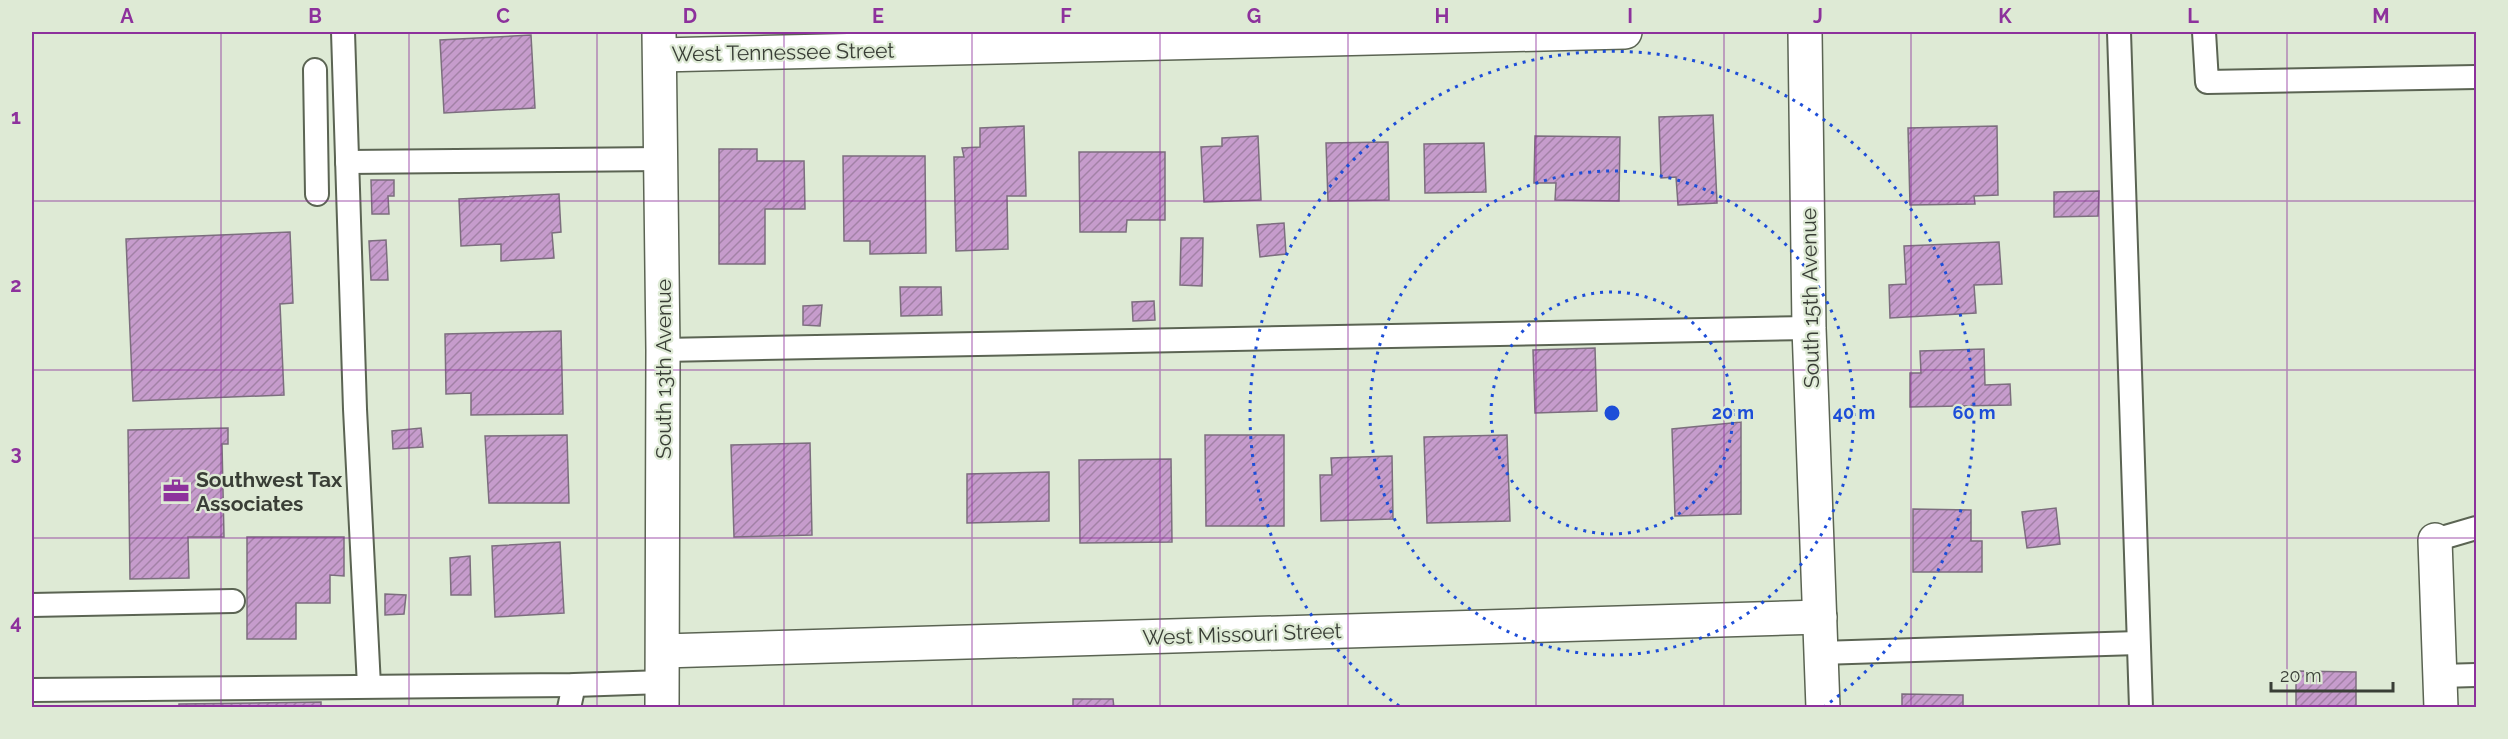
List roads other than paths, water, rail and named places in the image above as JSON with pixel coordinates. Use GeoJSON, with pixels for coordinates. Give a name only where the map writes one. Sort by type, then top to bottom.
{"type":"FeatureCollection","features":[{"type":"Feature","properties":{"kind":"street","name":"West Tennessee Street"},"geometry":{"type":"LineString","coordinates":[[660,43],[1625,32]]}},
{"type":"Feature","properties":{"kind":"street","name":"South 15th Avenue"},"geometry":{"type":"LineString","coordinates":[[1805,32],[1809,328],[1823,708]]}},
{"type":"Feature","properties":{"kind":"street","name":"South 13th Avenue"},"geometry":{"type":"LineString","coordinates":[[660,43],[663,680]]}},
{"type":"Feature","properties":{"kind":"street"},"geometry":{"type":"LineString","coordinates":[[2435,540],[2441,708]]}},
{"type":"Feature","properties":{"kind":"street","name":"West Missouri Street"},"geometry":{"type":"LineString","coordinates":[[663,680],[1820,617]]}},
{"type":"Feature","properties":{"kind":"lane"},"geometry":{"type":"LineString","coordinates":[[343,32],[355,409],[369,686]]}},
{"type":"Feature","properties":{"kind":"lane"},"geometry":{"type":"LineString","coordinates":[[2119,32],[2141,708]]}},
{"type":"Feature","properties":{"kind":"lane"},"geometry":{"type":"LineString","coordinates":[[2204,32],[2207,82],[2476,77]]}},
{"type":"Feature","properties":{"kind":"lane"},"geometry":{"type":"LineString","coordinates":[[315,70],[317,194]]}},
{"type":"Feature","properties":{"kind":"lane"},"geometry":{"type":"LineString","coordinates":[[347,162],[661,159]]}},
{"type":"Feature","properties":{"kind":"lane"},"geometry":{"type":"LineString","coordinates":[[663,350],[1809,328]]}},
{"type":"Feature","properties":{"kind":"lane"},"geometry":{"type":"LineString","coordinates":[[2435,540],[2476,528]]}},
{"type":"Feature","properties":{"kind":"lane"},"geometry":{"type":"LineString","coordinates":[[32,605],[233,601]]}},
{"type":"Feature","properties":{"kind":"lane"},"geometry":{"type":"LineString","coordinates":[[1820,653],[2138,643]]}},
{"type":"Feature","properties":{"kind":"lane"},"geometry":{"type":"LineString","coordinates":[[2440,676],[2476,675]]}},
{"type":"Feature","properties":{"kind":"lane"},"geometry":{"type":"LineString","coordinates":[[32,690],[574,685],[663,680]]}},
{"type":"Feature","properties":{"kind":"lane"},"geometry":{"type":"LineString","coordinates":[[569,708],[574,685]]}},
{"type":"Feature","properties":{"kind":"place","name":"Southwest Tax Associates"},"geometry":{"type":"Point","coordinates":[176,491]}}]}
